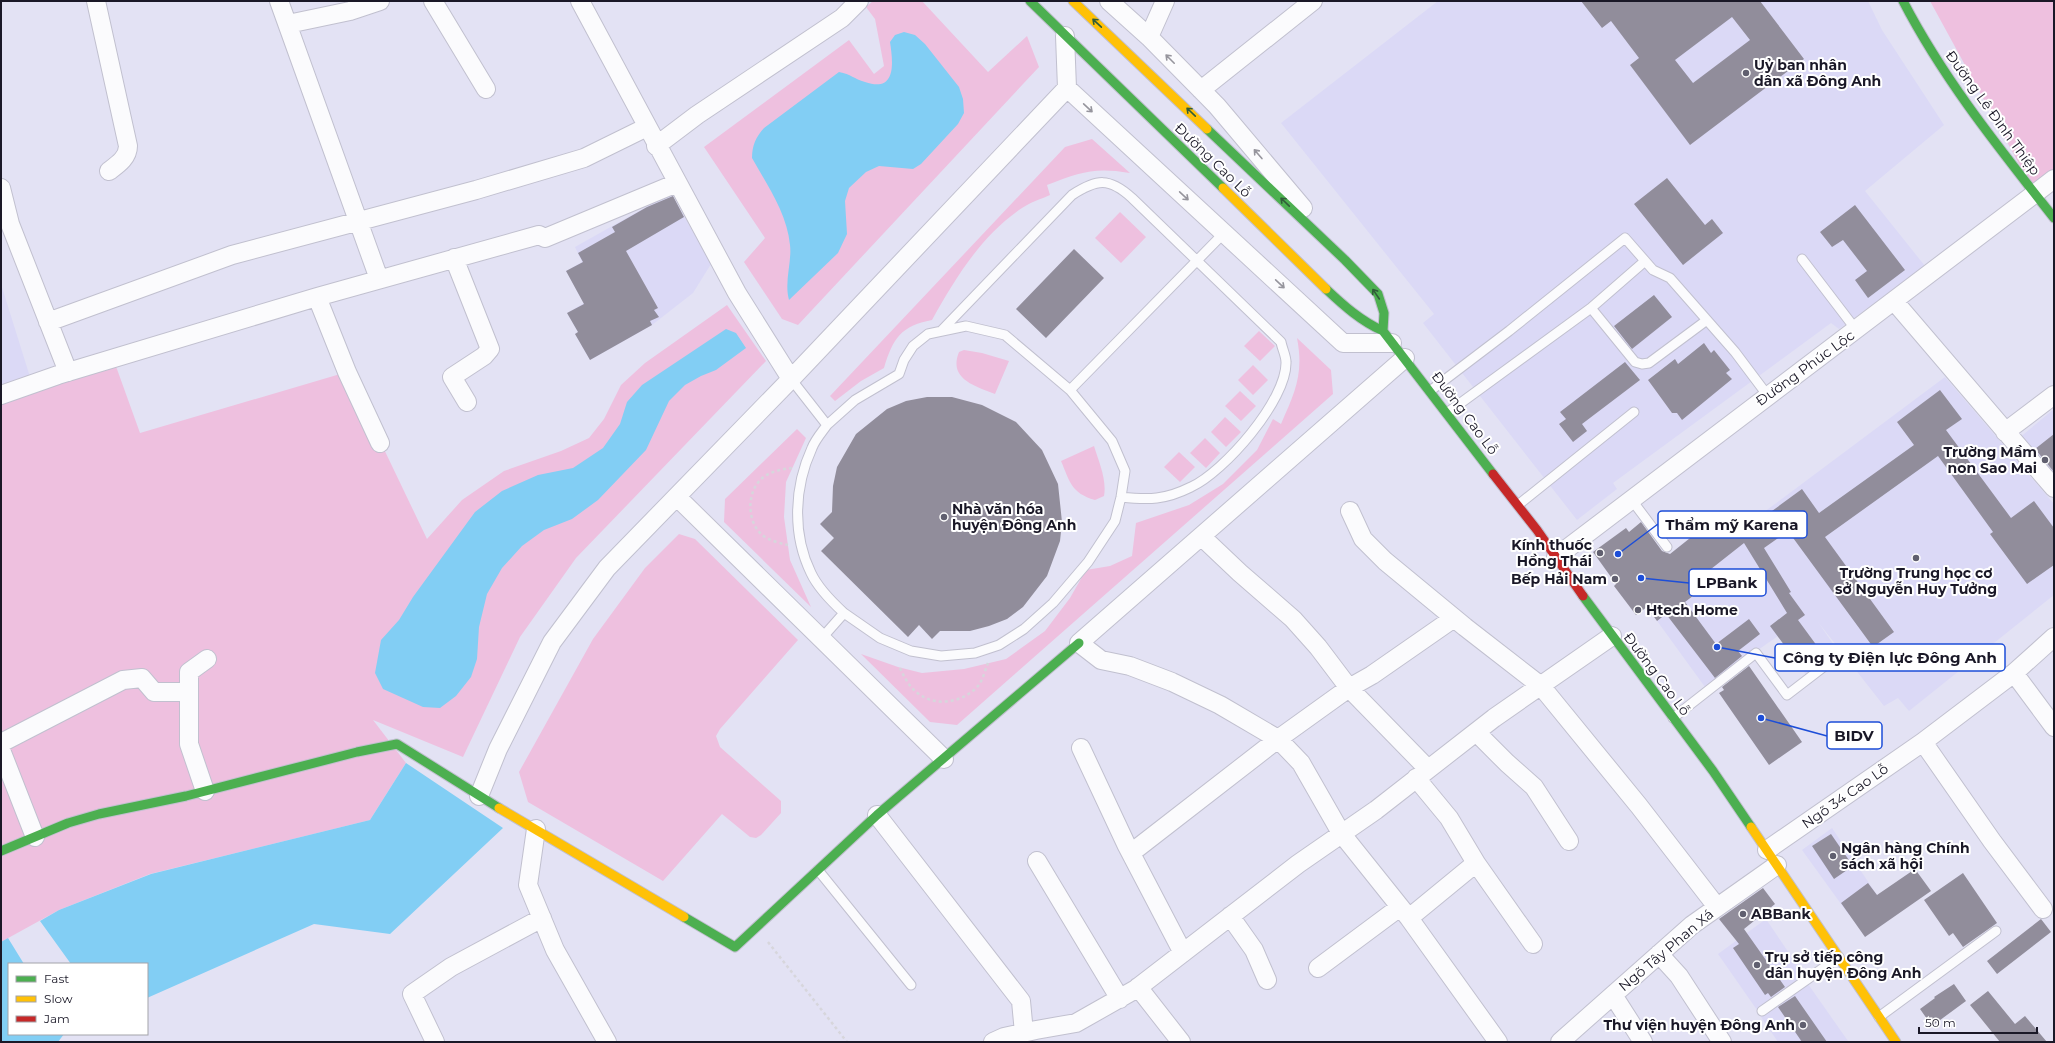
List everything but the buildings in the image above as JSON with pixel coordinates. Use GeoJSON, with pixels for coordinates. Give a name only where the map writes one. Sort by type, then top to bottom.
{"type":"FeatureCollection","features":[{"type":"Feature","properties":{"kind":"main road","name":"Đường Cao Lỗ"},"geometry":{"type":"LineString","coordinates":[[1030,1],[1345,307],[1388,337],[1518,505],[1612,636],[1713,771],[1896,1042]]}},
{"type":"Feature","properties":{"kind":"main road","name":"Đường Cao Lỗ"},"geometry":{"type":"LineString","coordinates":[[1073,1],[1345,260],[1378,294],[1384,312],[1388,337]]}},
{"type":"Feature","properties":{"kind":"main road","name":"Đường Lê Đình Thiệp"},"geometry":{"type":"LineString","coordinates":[[1903,1],[1915,25],[1948,81],[2054,218]]}},
{"type":"Feature","properties":{"kind":"main road"},"geometry":{"type":"LineString","coordinates":[[1,851],[68,823],[99,814],[205,792],[357,752],[397,744],[479,796],[735,948],[756,926],[877,815],[1079,643]]}},
{"type":"Feature","properties":{"kind":"street"},"geometry":{"type":"LineString","coordinates":[[96,1],[128,146],[128,151],[122,161],[109,172]]}},
{"type":"Feature","properties":{"kind":"street"},"geometry":{"type":"LineString","coordinates":[[279,1],[379,279]]}},
{"type":"Feature","properties":{"kind":"street"},"geometry":{"type":"LineString","coordinates":[[288,24],[350,11],[380,1]]}},
{"type":"Feature","properties":{"kind":"street"},"geometry":{"type":"LineString","coordinates":[[433,1],[486,89]]}},
{"type":"Feature","properties":{"kind":"street"},"geometry":{"type":"LineString","coordinates":[[580,1],[656,146],[737,293],[791,379]]}},
{"type":"Feature","properties":{"kind":"street"},"geometry":{"type":"LineString","coordinates":[[656,146],[697,115],[842,18],[859,1]]}},
{"type":"Feature","properties":{"kind":"street"},"geometry":{"type":"LineString","coordinates":[[1109,1],[1149,37],[1201,90],[1263,160],[1345,260]]}},
{"type":"Feature","properties":{"kind":"street"},"geometry":{"type":"LineString","coordinates":[[1149,37],[1165,1]]}},
{"type":"Feature","properties":{"kind":"street"},"geometry":{"type":"LineString","coordinates":[[1201,90],[1313,1]]}},
{"type":"Feature","properties":{"kind":"street"},"geometry":{"type":"LineString","coordinates":[[1065,36],[1067,88],[1343,343],[1388,337]]}},
{"type":"Feature","properties":{"kind":"street"},"geometry":{"type":"LineString","coordinates":[[479,796],[498,749],[552,642],[607,568],[791,379],[1067,88]]}},
{"type":"Feature","properties":{"kind":"street"},"geometry":{"type":"LineString","coordinates":[[48,322],[232,255],[476,190],[584,158],[647,127]]}},
{"type":"Feature","properties":{"kind":"street","name":"Đường Phúc Lộc"},"geometry":{"type":"LineString","coordinates":[[1556,557],[1856,331],[2054,179]]}},
{"type":"Feature","properties":{"kind":"street"},"geometry":{"type":"LineString","coordinates":[[1,395],[68,372],[379,279],[539,235],[545,238],[677,183]]}},
{"type":"Feature","properties":{"kind":"street"},"geometry":{"type":"LineString","coordinates":[[1,188],[10,224],[68,372]]}},
{"type":"Feature","properties":{"kind":"street"},"geometry":{"type":"LineString","coordinates":[[454,258],[490,350],[484,356],[452,377],[467,402]]}},
{"type":"Feature","properties":{"kind":"street"},"geometry":{"type":"LineString","coordinates":[[317,297],[347,372],[380,443]]}},
{"type":"Feature","properties":{"kind":"street"},"geometry":{"type":"LineString","coordinates":[[1894,301],[2054,488]]}},
{"type":"Feature","properties":{"kind":"street"},"geometry":{"type":"LineString","coordinates":[[1405,358],[1079,643],[1101,660],[1137,669],[1172,682],[1220,705],[1278,739],[1302,763],[1341,833],[1405,912],[1498,1042]]}},
{"type":"Feature","properties":{"kind":"street"},"geometry":{"type":"LineString","coordinates":[[2005,432],[2054,395]]}},
{"type":"Feature","properties":{"kind":"street"},"geometry":{"type":"LineString","coordinates":[[677,497],[944,759]]}},
{"type":"Feature","properties":{"kind":"street"},"geometry":{"type":"LineString","coordinates":[[1350,511],[1363,539],[1385,561],[1454,618],[1541,686],[1585,742],[1639,806],[1717,907]]}},
{"type":"Feature","properties":{"kind":"street"},"geometry":{"type":"LineString","coordinates":[[1202,537],[1240,573],[1293,619],[1318,647],[1350,688],[1422,774],[1476,863],[1533,944]]}},
{"type":"Feature","properties":{"kind":"street"},"geometry":{"type":"LineString","coordinates":[[1131,853],[1278,739],[1350,688],[1372,675],[1454,618]]}},
{"type":"Feature","properties":{"kind":"street"},"geometry":{"type":"LineString","coordinates":[[993,1042],[1076,1024],[1120,999],[1476,732],[1612,636]]}},
{"type":"Feature","properties":{"kind":"street","name":"Ngõ 34 Cao Lỗ"},"geometry":{"type":"LineString","coordinates":[[1767,850],[1923,742],[2014,673],[2054,638]]}},
{"type":"Feature","properties":{"kind":"street"},"geometry":{"type":"LineString","coordinates":[[205,792],[189,744],[188,692],[189,672],[207,659]]}},
{"type":"Feature","properties":{"kind":"street"},"geometry":{"type":"LineString","coordinates":[[2014,673],[2054,727]]}},
{"type":"Feature","properties":{"kind":"street"},"geometry":{"type":"LineString","coordinates":[[1,743],[123,680],[142,678],[154,692],[188,692]]}},
{"type":"Feature","properties":{"kind":"street"},"geometry":{"type":"LineString","coordinates":[[1476,732],[1534,787],[1570,841]]}},
{"type":"Feature","properties":{"kind":"street"},"geometry":{"type":"LineString","coordinates":[[1923,742],[1992,841],[2043,909]]}},
{"type":"Feature","properties":{"kind":"street"},"geometry":{"type":"LineString","coordinates":[[1081,748],[1131,853],[1183,953]]}},
{"type":"Feature","properties":{"kind":"street"},"geometry":{"type":"LineString","coordinates":[[1,750],[35,837]]}},
{"type":"Feature","properties":{"kind":"street"},"geometry":{"type":"LineString","coordinates":[[877,815],[1020,1001],[1016,1037]]}},
{"type":"Feature","properties":{"kind":"street"},"geometry":{"type":"LineString","coordinates":[[536,829],[528,885],[555,950],[607,1042]]}},
{"type":"Feature","properties":{"kind":"street"},"geometry":{"type":"LineString","coordinates":[[1037,861],[1120,999]]}},
{"type":"Feature","properties":{"kind":"street"},"geometry":{"type":"LineString","coordinates":[[1318,968],[1405,912],[1476,863]]}},
{"type":"Feature","properties":{"kind":"street","name":"Ngõ Tây Phan Xá"},"geometry":{"type":"LineString","coordinates":[[1560,1042],[1692,925],[1776,865]]}},
{"type":"Feature","properties":{"kind":"street"},"geometry":{"type":"LineString","coordinates":[[1230,916],[1254,950],[1267,980]]}},
{"type":"Feature","properties":{"kind":"street"},"geometry":{"type":"LineString","coordinates":[[435,1042],[412,994],[451,967],[542,918]]}},
{"type":"Feature","properties":{"kind":"street"},"geometry":{"type":"LineString","coordinates":[[1659,954],[1679,976],[1722,1042]]}},
{"type":"Feature","properties":{"kind":"street"},"geometry":{"type":"LineString","coordinates":[[1138,986],[1181,1042]]}},
{"type":"Feature","properties":{"kind":"street"},"geometry":{"type":"LineString","coordinates":[[1613,995],[1643,1042]]}},
{"type":"Feature","properties":{"kind":"lane"},"geometry":{"type":"LineString","coordinates":[[942,330],[1072,195],[1087,185],[1096,183],[1109,182],[1120,187],[1281,342],[1286,363],[1281,385],[1273,402],[1258,424],[1225,463],[1210,476],[1192,487],[1151,500],[1120,497]]}},
{"type":"Feature","properties":{"kind":"lane"},"geometry":{"type":"LineString","coordinates":[[1070,390],[1224,233]]}},
{"type":"Feature","properties":{"kind":"lane"},"geometry":{"type":"LineString","coordinates":[[1430,391],[1509,331],[1625,238],[1653,270],[1670,278],[1735,352],[1768,396]]}},
{"type":"Feature","properties":{"kind":"lane"},"geometry":{"type":"LineString","coordinates":[[1802,259],[1856,331]]}},
{"type":"Feature","properties":{"kind":"lane"},"geometry":{"type":"LineString","coordinates":[[1447,413],[1591,308],[1645,261]]}},
{"type":"Feature","properties":{"kind":"lane"},"geometry":{"type":"LineString","coordinates":[[1591,308],[1635,362],[1642,364],[1649,363],[1708,320]]}},
{"type":"Feature","properties":{"kind":"lane"},"geometry":{"type":"LineString","coordinates":[[966,326],[1006,335],[1070,390],[1112,441],[1125,471],[1120,497],[1115,521],[1088,562],[1053,602],[1024,629],[999,645],[975,653],[941,656],[911,651],[880,638],[844,613],[830,600],[811,574],[804,555],[796,517],[801,477],[812,447],[827,425],[855,400],[899,374],[904,360],[913,346],[928,334],[966,326]]}},
{"type":"Feature","properties":{"kind":"lane"},"geometry":{"type":"LineString","coordinates":[[791,379],[827,425]]}},
{"type":"Feature","properties":{"kind":"lane"},"geometry":{"type":"LineString","coordinates":[[1518,505],[1634,412]]}},
{"type":"Feature","properties":{"kind":"lane"},"geometry":{"type":"LineString","coordinates":[[1631,499],[1667,548]]}},
{"type":"Feature","properties":{"kind":"lane"},"geometry":{"type":"LineString","coordinates":[[821,639],[844,613]]}},
{"type":"Feature","properties":{"kind":"lane"},"geometry":{"type":"LineString","coordinates":[[1673,718],[1756,653],[1787,695],[1830,662]]}},
{"type":"Feature","properties":{"kind":"lane"},"geometry":{"type":"LineString","coordinates":[[817,870],[911,985]]}},
{"type":"Feature","properties":{"kind":"lane"},"geometry":{"type":"LineString","coordinates":[[1879,1016],[1996,931]]}},
{"type":"Feature","properties":{"kind":"lane"},"geometry":{"type":"LineString","coordinates":[[1762,1011],[1839,957]]}},
{"type":"Feature","properties":{"kind":"path"},"geometry":{"type":"LineString","coordinates":[[788,545],[776,542],[760,534],[752,520],[750,504],[755,488],[765,476],[782,469],[793,468]]}},
{"type":"Feature","properties":{"kind":"path"},"geometry":{"type":"LineString","coordinates":[[900,668],[907,683],[922,696],[939,702],[961,699],[979,686],[988,663]]}},
{"type":"Feature","properties":{"kind":"path"},"geometry":{"type":"LineString","coordinates":[[756,926],[847,1042]]}},
{"type":"Feature","properties":{"kind":"shaded area"},"geometry":{"type":"Polygon","coordinates":[[[873,1],[922,1],[988,72],[1027,36],[1039,67],[798,325],[782,319],[744,262],[765,238],[704,147],[849,40],[874,74],[884,66],[875,19],[866,7],[873,1]]]}},
{"type":"Feature","properties":{"kind":"shaded area"},"geometry":{"type":"Polygon","coordinates":[[[1438,1],[1868,1],[1882,30],[1944,125],[1865,191],[1925,266],[1839,329],[1831,323],[1613,483],[1617,489],[1577,520],[1423,323],[1434,314],[1281,123],[1438,1]]]}},
{"type":"Feature","properties":{"kind":"shaded area"},"geometry":{"type":"Polygon","coordinates":[[[1930,1],[2054,1],[2054,179],[2035,193],[1930,1]]]}},
{"type":"Feature","properties":{"kind":"shaded area"},"geometry":{"type":"Polygon","coordinates":[[[1092,139],[1130,173],[1117,171],[1088,172],[1047,185],[1050,195],[1032,202],[1022,208],[1007,219],[982,244],[950,288],[932,320],[913,326],[900,335],[891,349],[884,368],[861,381],[835,401],[830,396],[1065,147],[1092,139]]]}},
{"type":"Feature","properties":{"kind":"shaded area"},"geometry":{"type":"Polygon","coordinates":[[[671,193],[711,264],[693,293],[652,325],[590,360],[575,334],[578,332],[567,313],[584,303],[566,271],[582,262],[575,247],[671,193]]]}},
{"type":"Feature","properties":{"kind":"shaded area"},"geometry":{"type":"Polygon","coordinates":[[[1120,212],[1146,237],[1121,263],[1095,238],[1120,212]]]}},
{"type":"Feature","properties":{"kind":"shaded area"},"geometry":{"type":"Polygon","coordinates":[[[1,284],[30,377],[1,388],[1,284]]]}},
{"type":"Feature","properties":{"kind":"shaded area"},"geometry":{"type":"Polygon","coordinates":[[[727,305],[766,361],[576,558],[520,637],[463,757],[373,720],[406,763],[370,820],[150,874],[59,910],[1,942],[1,396],[113,358],[140,433],[347,372],[427,539],[462,500],[504,471],[561,451],[589,438],[604,419],[621,385],[645,363],[727,305]]]}},
{"type":"Feature","properties":{"kind":"shaded area"},"geometry":{"type":"Polygon","coordinates":[[[1259,331],[1275,346],[1260,361],[1244,346],[1259,331]]]}},
{"type":"Feature","properties":{"kind":"shaded area"},"geometry":{"type":"Polygon","coordinates":[[[1297,338],[1331,370],[1333,394],[957,725],[930,722],[861,654],[898,667],[922,673],[964,669],[1006,659],[1045,631],[1070,598],[1086,570],[1110,566],[1132,556],[1136,523],[1189,505],[1223,484],[1257,450],[1273,419],[1281,424],[1294,392],[1299,373],[1299,351],[1297,338]]]}},
{"type":"Feature","properties":{"kind":"shaded area"},"geometry":{"type":"Polygon","coordinates":[[[964,350],[982,353],[1009,361],[995,394],[979,388],[965,380],[960,375],[957,369],[957,361],[959,352],[964,350]]]}},
{"type":"Feature","properties":{"kind":"shaded area"},"geometry":{"type":"Polygon","coordinates":[[[1253,365],[1268,380],[1253,395],[1238,380],[1253,365]]]}},
{"type":"Feature","properties":{"kind":"shaded area","name":"Trường Trung học cơ sở Nguyễn Huy Tưởng"},"geometry":{"type":"Polygon","coordinates":[[[1945,377],[2054,504],[2054,595],[1909,711],[1898,698],[1884,706],[1818,622],[1838,651],[1807,676],[1778,636],[1705,687],[1647,607],[1694,570],[1676,549],[1719,515],[1728,526],[1733,522],[1740,530],[1945,377]]]}},
{"type":"Feature","properties":{"kind":"shaded area"},"geometry":{"type":"Polygon","coordinates":[[[1240,391],[1256,406],[1241,421],[1225,406],[1240,391]]]}},
{"type":"Feature","properties":{"kind":"shaded area","name":"Trường Mầm non Sao Mai"},"geometry":{"type":"Polygon","coordinates":[[[2054,409],[2054,480],[2018,439],[2054,409]]]}},
{"type":"Feature","properties":{"kind":"shaded area"},"geometry":{"type":"Polygon","coordinates":[[[1225,417],[1241,432],[1226,447],[1211,432],[1225,417]]]}},
{"type":"Feature","properties":{"kind":"shaded area"},"geometry":{"type":"Polygon","coordinates":[[[797,429],[806,438],[786,482],[784,517],[790,560],[811,607],[724,522],[725,499],[797,429]]]}},
{"type":"Feature","properties":{"kind":"shaded area"},"geometry":{"type":"Polygon","coordinates":[[[1205,438],[1220,453],[1206,468],[1190,453],[1205,438]]]}},
{"type":"Feature","properties":{"kind":"shaded area"},"geometry":{"type":"Polygon","coordinates":[[[1094,446],[1102,471],[1105,490],[1104,496],[1095,500],[1081,494],[1072,486],[1061,461],[1094,446]]]}},
{"type":"Feature","properties":{"kind":"shaded area"},"geometry":{"type":"Polygon","coordinates":[[[1179,452],[1195,467],[1180,482],[1164,467],[1179,452]]]}},
{"type":"Feature","properties":{"kind":"shaded area"},"geometry":{"type":"Polygon","coordinates":[[[679,534],[695,539],[798,640],[720,729],[716,736],[720,747],[781,801],[781,813],[761,835],[756,838],[750,837],[722,814],[663,881],[528,802],[519,772],[593,639],[645,568],[679,534]]]}},
{"type":"Feature","properties":{"kind":"shaded area"},"geometry":{"type":"Polygon","coordinates":[[[1832,828],[1877,895],[1849,915],[1802,850],[1832,828]]]}},
{"type":"Feature","properties":{"kind":"shaded area"},"geometry":{"type":"Polygon","coordinates":[[[1766,919],[1805,977],[1757,1010],[1718,954],[1766,919]]]}},
{"type":"Feature","properties":{"kind":"shaded area"},"geometry":{"type":"Polygon","coordinates":[[[1808,984],[1848,1041],[1778,1042],[1761,1017],[1808,984]]]}},
{"type":"Feature","properties":{"kind":"water"},"geometry":{"type":"Polygon","coordinates":[[[904,32],[915,35],[925,44],[959,87],[963,99],[964,113],[958,124],[921,164],[913,169],[879,166],[866,172],[849,188],[845,201],[847,234],[838,253],[789,300],[787,286],[790,245],[788,233],[776,200],[752,158],[755,142],[764,128],[839,72],[865,82],[875,84],[883,83],[891,74],[892,58],[890,42],[895,35],[904,32]]]}},
{"type":"Feature","properties":{"kind":"water"},"geometry":{"type":"Polygon","coordinates":[[[726,329],[736,333],[746,348],[716,370],[685,385],[669,401],[646,450],[598,500],[572,519],[544,530],[522,546],[502,568],[487,594],[479,627],[477,659],[471,677],[456,696],[440,708],[423,707],[383,689],[375,673],[381,640],[399,620],[413,597],[475,512],[502,491],[538,475],[573,468],[603,448],[620,424],[627,402],[642,385],[726,329]]]}},
{"type":"Feature","properties":{"kind":"water"},"geometry":{"type":"Polygon","coordinates":[[[406,763],[503,828],[390,934],[314,924],[148,998],[148,963],[70,963],[40,921],[59,910],[151,874],[370,820],[406,763]]]}},
{"type":"Feature","properties":{"kind":"water"},"geometry":{"type":"Polygon","coordinates":[[[8,938],[23,963],[8,963],[8,1035],[63,1035],[58,1042],[1,1042],[1,942],[8,938]]]}},
{"type":"Feature","properties":{"kind":"traffic: fast"},"geometry":{"type":"LineString","coordinates":[[1030,1],[1223,188]]}},
{"type":"Feature","properties":{"kind":"traffic: fast"},"geometry":{"type":"LineString","coordinates":[[1903,1],[1919,30],[1954,86],[2054,218]]}},
{"type":"Feature","properties":{"kind":"traffic: fast"},"geometry":{"type":"LineString","coordinates":[[1207,129],[1345,260],[1378,294],[1384,313],[1383,331]]}},
{"type":"Feature","properties":{"kind":"traffic: fast"},"geometry":{"type":"LineString","coordinates":[[1326,289],[1353,313],[1367,323],[1383,331],[1493,474]]}},
{"type":"Feature","properties":{"kind":"traffic: fast"},"geometry":{"type":"LineString","coordinates":[[1583,596],[1713,771],[1751,827]]}},
{"type":"Feature","properties":{"kind":"traffic: fast"},"geometry":{"type":"LineString","coordinates":[[684,917],[735,947],[877,815],[1079,643]]}},
{"type":"Feature","properties":{"kind":"traffic: fast"},"geometry":{"type":"LineString","coordinates":[[1,851],[68,823],[99,814],[186,796],[357,752],[397,744],[499,808]]}},
{"type":"Feature","properties":{"kind":"traffic: slow"},"geometry":{"type":"LineString","coordinates":[[1073,1],[1207,129]]}},
{"type":"Feature","properties":{"kind":"traffic: slow"},"geometry":{"type":"LineString","coordinates":[[1223,188],[1326,289]]}},
{"type":"Feature","properties":{"kind":"traffic: slow"},"geometry":{"type":"LineString","coordinates":[[499,808],[684,917]]}},
{"type":"Feature","properties":{"kind":"traffic: slow"},"geometry":{"type":"LineString","coordinates":[[1751,827],[1896,1042]]}},
{"type":"Feature","properties":{"kind":"traffic: jam"},"geometry":{"type":"LineString","coordinates":[[1493,474],[1537,530],[1583,596]]}},
{"type":"Feature","properties":{"kind":"place","name":"Uỷ ban nhân dân xã Đông Anh"},"geometry":{"type":"Point","coordinates":[1746,73]}},
{"type":"Feature","properties":{"kind":"place","name":"Trường Mầm non Sao Mai"},"geometry":{"type":"Point","coordinates":[2045,460]}},
{"type":"Feature","properties":{"kind":"place","name":"Nhà văn hóa huyện Đông Anh"},"geometry":{"type":"Point","coordinates":[944,517]}},
{"type":"Feature","properties":{"kind":"place","name":"Kính thuốc Hồng Thái"},"geometry":{"type":"Point","coordinates":[1600,553]}},
{"type":"Feature","properties":{"kind":"place","name":"Thẩm mỹ Karena"},"geometry":{"type":"Point","coordinates":[1618,554]}},
{"type":"Feature","properties":{"kind":"place","name":"Trường Trung học cơ sở Nguyễn Huy Tưởng"},"geometry":{"type":"Point","coordinates":[1916,558]}},
{"type":"Feature","properties":{"kind":"place","name":"LPBank"},"geometry":{"type":"Point","coordinates":[1641,578]}},
{"type":"Feature","properties":{"kind":"place","name":"Bếp Hải Nam"},"geometry":{"type":"Point","coordinates":[1615,579]}},
{"type":"Feature","properties":{"kind":"place","name":"Htech Home"},"geometry":{"type":"Point","coordinates":[1638,610]}},
{"type":"Feature","properties":{"kind":"place","name":"Công ty Điện lực Đông Anh"},"geometry":{"type":"Point","coordinates":[1717,647]}},
{"type":"Feature","properties":{"kind":"place","name":"BIDV"},"geometry":{"type":"Point","coordinates":[1761,718]}},
{"type":"Feature","properties":{"kind":"place","name":"Ngân hàng Chính sách xã hội"},"geometry":{"type":"Point","coordinates":[1833,856]}},
{"type":"Feature","properties":{"kind":"place","name":"ABBank"},"geometry":{"type":"Point","coordinates":[1743,914]}},
{"type":"Feature","properties":{"kind":"place","name":"Trụ sở tiếp công dân huyện Đông Anh"},"geometry":{"type":"Point","coordinates":[1757,965]}},
{"type":"Feature","properties":{"kind":"place","name":"Thư viện huyện Đông Anh"},"geometry":{"type":"Point","coordinates":[1803,1025]}}]}
